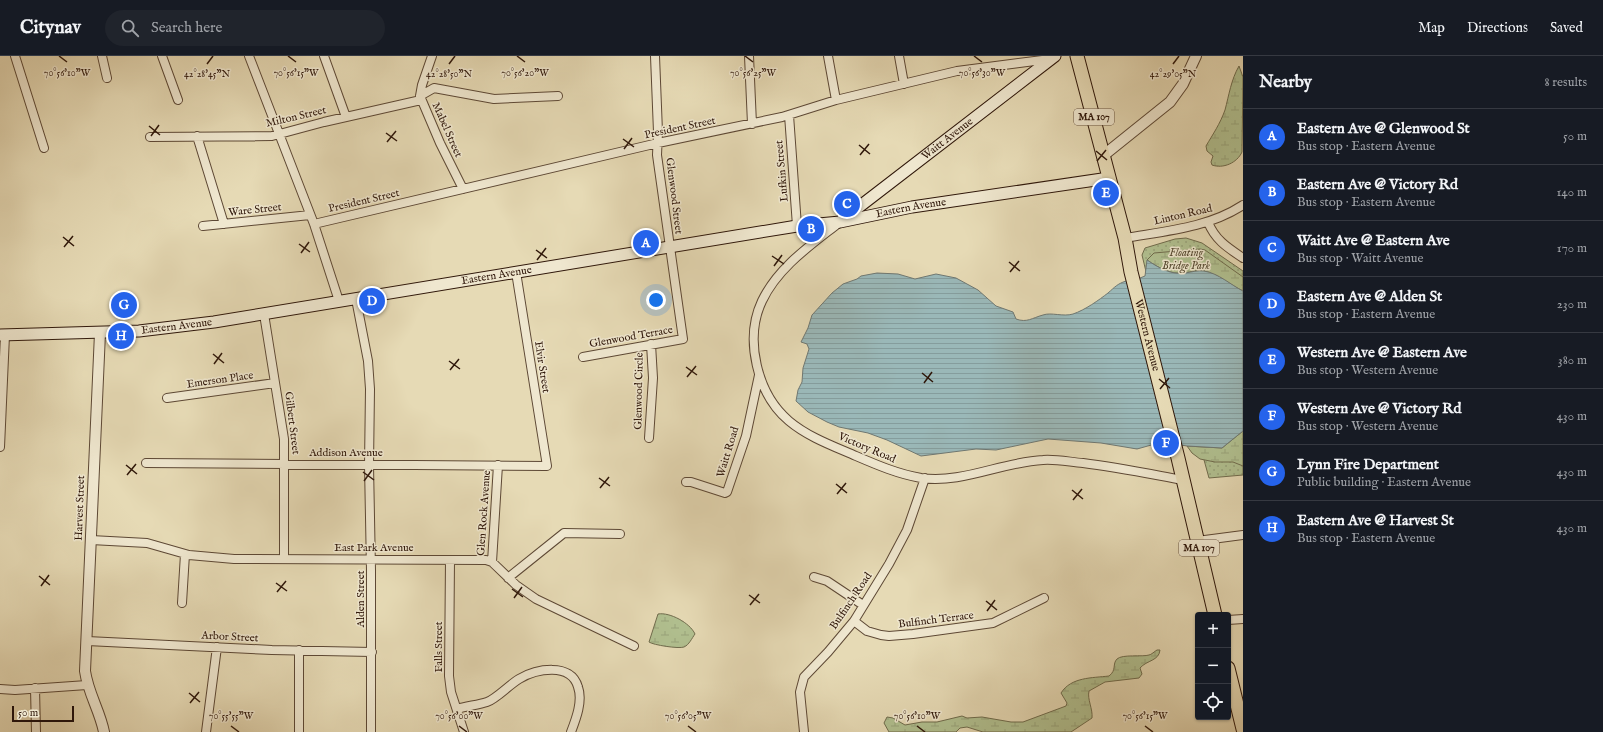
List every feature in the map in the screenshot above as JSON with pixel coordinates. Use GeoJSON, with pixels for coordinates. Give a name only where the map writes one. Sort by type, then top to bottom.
{"type":"FeatureCollection","features":[{"type":"Feature","properties":{"kind":"main road","name":"Western Avenue"},"geometry":{"type":"LineString","coordinates":[[1077,56],[1125,238],[1214,612]]}},
{"type":"Feature","properties":{"kind":"main road","name":"Waitt Avenue"},"geometry":{"type":"LineString","coordinates":[[840,222],[1053,57]]}},
{"type":"Feature","properties":{"kind":"main road","name":"Eastern Avenue"},"geometry":{"type":"LineString","coordinates":[[3,335],[100,333],[176,327],[264,314],[797,226],[840,222],[912,207],[1109,178]]}},
{"type":"Feature","properties":{"kind":"main road"},"geometry":{"type":"LineString","coordinates":[[1231,678],[1241,711],[1243,729]]}},
{"type":"Feature","properties":{"kind":"street"},"geometry":{"type":"LineString","coordinates":[[15,56],[44,148]]}},
{"type":"Feature","properties":{"kind":"street"},"geometry":{"type":"LineString","coordinates":[[102,56],[107,78]]}},
{"type":"Feature","properties":{"kind":"street"},"geometry":{"type":"LineString","coordinates":[[162,56],[178,100]]}},
{"type":"Feature","properties":{"kind":"street"},"geometry":{"type":"LineString","coordinates":[[249,56],[314,224],[339,301]]}},
{"type":"Feature","properties":{"kind":"street"},"geometry":{"type":"LineString","coordinates":[[324,56],[346,117]]}},
{"type":"Feature","properties":{"kind":"street","name":"Mabel Street"},"geometry":{"type":"LineString","coordinates":[[432,56],[422,85],[420,98],[462,189]]}},
{"type":"Feature","properties":{"kind":"street","name":"Glenwood Street"},"geometry":{"type":"LineString","coordinates":[[655,56],[658,155],[669,247],[683,339]]}},
{"type":"Feature","properties":{"kind":"street"},"geometry":{"type":"LineString","coordinates":[[749,56],[752,124]]}},
{"type":"Feature","properties":{"kind":"street"},"geometry":{"type":"LineString","coordinates":[[828,56],[836,100]]}},
{"type":"Feature","properties":{"kind":"street"},"geometry":{"type":"LineString","coordinates":[[899,56],[904,84]]}},
{"type":"Feature","properties":{"kind":"street"},"geometry":{"type":"LineString","coordinates":[[1104,155],[1170,102],[1183,84],[1196,56]]}},
{"type":"Feature","properties":{"kind":"street","name":"President Street"},"geometry":{"type":"LineString","coordinates":[[314,224],[658,143],[752,124],[788,115],[836,100],[957,71],[1053,57]]}},
{"type":"Feature","properties":{"kind":"street","name":"Milton Street"},"geometry":{"type":"LineString","coordinates":[[150,137],[272,136],[420,98],[434,88],[494,99],[558,96]]}},
{"type":"Feature","properties":{"kind":"street","name":"Lufkin Street"},"geometry":{"type":"LineString","coordinates":[[788,115],[797,226]]}},
{"type":"Feature","properties":{"kind":"street"},"geometry":{"type":"LineString","coordinates":[[197,136],[224,224]]}},
{"type":"Feature","properties":{"kind":"street","name":"Linton Road"},"geometry":{"type":"LineString","coordinates":[[1125,238],[1208,222],[1242,208]]}},
{"type":"Feature","properties":{"kind":"street","name":"Ware Street"},"geometry":{"type":"LineString","coordinates":[[203,226],[310,214]]}},
{"type":"Feature","properties":{"kind":"street","name":"Victory Road"},"geometry":{"type":"LineString","coordinates":[[840,222],[790,263],[762,300],[758,311],[754,342],[757,370],[768,396],[789,421],[804,432],[880,466],[909,476],[940,479],[1044,460],[1102,466],[1183,480]]}},
{"type":"Feature","properties":{"kind":"street"},"geometry":{"type":"LineString","coordinates":[[1208,222],[1218,239],[1243,258]]}},
{"type":"Feature","properties":{"kind":"street","name":"Elvir Street"},"geometry":{"type":"LineString","coordinates":[[516,272],[546,466]]}},
{"type":"Feature","properties":{"kind":"street","name":"Alden Street"},"geometry":{"type":"LineString","coordinates":[[356,298],[369,376],[372,652],[371,732]]}},
{"type":"Feature","properties":{"kind":"street","name":"Gilbert Street"},"geometry":{"type":"LineString","coordinates":[[264,314],[284,439],[284,559]]}},
{"type":"Feature","properties":{"kind":"street","name":"Harvest Street"},"geometry":{"type":"LineString","coordinates":[[100,333],[85,671],[104,732]]}},
{"type":"Feature","properties":{"kind":"street"},"geometry":{"type":"LineString","coordinates":[[0,447],[3,335]]}},
{"type":"Feature","properties":{"kind":"street","name":"Glenwood Terrace"},"geometry":{"type":"LineString","coordinates":[[583,357],[683,339]]}},
{"type":"Feature","properties":{"kind":"street","name":"Glenwood Circle"},"geometry":{"type":"LineString","coordinates":[[650,438],[653,378],[651,344]]}},
{"type":"Feature","properties":{"kind":"street","name":"Waitt Road"},"geometry":{"type":"LineString","coordinates":[[686,482],[691,482],[725,493],[727,492],[746,436],[759,375]]}},
{"type":"Feature","properties":{"kind":"street","name":"Emerson Place"},"geometry":{"type":"LineString","coordinates":[[167,398],[275,383]]}},
{"type":"Feature","properties":{"kind":"street","name":"Addison Avenue"},"geometry":{"type":"LineString","coordinates":[[146,463],[546,466]]}},
{"type":"Feature","properties":{"kind":"street","name":"Glen Rock Avenue"},"geometry":{"type":"LineString","coordinates":[[492,562],[498,465]]}},
{"type":"Feature","properties":{"kind":"street","name":"Bulfinch Road"},"geometry":{"type":"LineString","coordinates":[[804,732],[800,692],[804,677],[828,652],[854,621],[896,553],[907,530],[926,478]]}},
{"type":"Feature","properties":{"kind":"street"},"geometry":{"type":"LineString","coordinates":[[508,578],[564,533],[620,534]]}},
{"type":"Feature","properties":{"kind":"street"},"geometry":{"type":"LineString","coordinates":[[1197,541],[1243,535]]}},
{"type":"Feature","properties":{"kind":"street","name":"East Park Avenue"},"geometry":{"type":"LineString","coordinates":[[91,540],[147,543],[185,554],[234,559],[486,560],[492,562]]}},
{"type":"Feature","properties":{"kind":"street"},"geometry":{"type":"LineString","coordinates":[[182,603],[185,554]]}},
{"type":"Feature","properties":{"kind":"street","name":"Falls Street"},"geometry":{"type":"LineString","coordinates":[[450,560],[449,676],[451,692],[464,732]]}},
{"type":"Feature","properties":{"kind":"street"},"geometry":{"type":"LineString","coordinates":[[492,562],[508,578],[536,599],[634,646]]}},
{"type":"Feature","properties":{"kind":"street"},"geometry":{"type":"LineString","coordinates":[[814,577],[827,581],[863,605]]}},
{"type":"Feature","properties":{"kind":"street","name":"Bulfinch Terrace"},"geometry":{"type":"LineString","coordinates":[[854,621],[867,630],[881,635],[889,636],[913,634],[993,623],[1044,598]]}},
{"type":"Feature","properties":{"kind":"street"},"geometry":{"type":"LineString","coordinates":[[1231,620],[1243,619]]}},
{"type":"Feature","properties":{"kind":"street","name":"Arbor Street"},"geometry":{"type":"LineString","coordinates":[[87,641],[372,652]]}},
{"type":"Feature","properties":{"kind":"street"},"geometry":{"type":"LineString","coordinates":[[206,732],[217,647]]}},
{"type":"Feature","properties":{"kind":"street"},"geometry":{"type":"LineString","coordinates":[[299,650],[299,732]]}},
{"type":"Feature","properties":{"kind":"street"},"geometry":{"type":"LineString","coordinates":[[457,709],[472,704],[486,702],[494,698],[520,678],[537,671],[560,670],[573,678],[578,687],[578,713],[571,732]]}},
{"type":"Feature","properties":{"kind":"street"},"geometry":{"type":"LineString","coordinates":[[0,689],[15,690],[88,684]]}},
{"type":"Feature","properties":{"kind":"street"},"geometry":{"type":"LineString","coordinates":[[35,688],[36,732]]}},
{"type":"Feature","properties":{"kind":"green space"},"geometry":{"type":"Polygon","coordinates":[[[1239,66],[1243,77],[1242,152],[1237,159],[1225,166],[1212,165],[1211,162],[1213,156],[1207,151],[1206,146],[1223,115],[1232,82],[1239,66]]]}},
{"type":"Feature","properties":{"kind":"green space","name":"Floating Bridge Park"},"geometry":{"type":"Polygon","coordinates":[[[1186,238],[1202,243],[1243,271],[1243,303],[1148,280],[1142,255],[1145,248],[1175,239],[1186,238]]]}},
{"type":"Feature","properties":{"kind":"green space"},"geometry":{"type":"Polygon","coordinates":[[[1200,249],[1205,250],[1243,277],[1243,291],[1215,275],[1204,271],[1199,270],[1185,273],[1175,273],[1161,268],[1147,260],[1154,253],[1200,249]]]}},
{"type":"Feature","properties":{"kind":"green space"},"geometry":{"type":"Polygon","coordinates":[[[1243,431],[1243,466],[1233,462],[1215,462],[1200,459],[1192,453],[1187,446],[1222,448],[1243,431]]]}},
{"type":"Feature","properties":{"kind":"green space"},"geometry":{"type":"Polygon","coordinates":[[[1243,437],[1243,475],[1209,478],[1201,449],[1243,437]]]}},
{"type":"Feature","properties":{"kind":"green space"},"geometry":{"type":"Polygon","coordinates":[[[658,614],[674,617],[689,626],[695,634],[687,645],[684,647],[677,647],[649,642],[658,614]]]}},
{"type":"Feature","properties":{"kind":"green space"},"geometry":{"type":"Polygon","coordinates":[[[1157,650],[1160,650],[1159,654],[1140,668],[1142,674],[1139,678],[1105,682],[1089,691],[1092,718],[1071,732],[983,732],[967,727],[960,728],[956,732],[889,732],[884,723],[887,717],[893,718],[905,725],[922,722],[937,722],[962,716],[967,718],[982,717],[1011,722],[1023,722],[1066,706],[1067,703],[1061,693],[1065,688],[1082,679],[1109,676],[1113,672],[1117,659],[1120,657],[1149,655],[1157,650]]]}},
{"type":"Feature","properties":{"kind":"water"},"geometry":{"type":"Polygon","coordinates":[[[1147,260],[1161,268],[1175,273],[1199,271],[1209,272],[1243,291],[1243,431],[1222,448],[1187,446],[1162,442],[1137,449],[1101,443],[1048,439],[996,450],[976,449],[921,456],[868,433],[839,427],[827,422],[808,412],[796,401],[798,390],[802,382],[803,368],[809,349],[807,344],[801,342],[808,328],[812,315],[832,293],[843,284],[861,276],[877,273],[898,274],[915,279],[936,274],[956,278],[978,290],[996,306],[1013,312],[1016,319],[1030,320],[1046,314],[1069,315],[1092,305],[1120,283],[1126,281],[1130,282],[1145,276],[1147,260]]]}},
{"type":"Feature","properties":{"kind":"place","name":"Western Ave @ Eastern Ave"},"geometry":{"type":"Point","coordinates":[1106,193]}},
{"type":"Feature","properties":{"kind":"place","name":"Waitt Ave @ Eastern Ave"},"geometry":{"type":"Point","coordinates":[847,204]}},
{"type":"Feature","properties":{"kind":"place","name":"Eastern Ave @ Victory Rd"},"geometry":{"type":"Point","coordinates":[811,229]}},
{"type":"Feature","properties":{"kind":"place","name":"Eastern Ave @ Glenwood St"},"geometry":{"type":"Point","coordinates":[646,243]}},
{"type":"Feature","properties":{"kind":"place","name":"Eastern Ave @ Alden St"},"geometry":{"type":"Point","coordinates":[372,301]}},
{"type":"Feature","properties":{"kind":"place","name":"Lynn Fire Department"},"geometry":{"type":"Point","coordinates":[124,305]}},
{"type":"Feature","properties":{"kind":"place","name":"Eastern Ave @ Harvest St"},"geometry":{"type":"Point","coordinates":[121,336]}},
{"type":"Feature","properties":{"kind":"place","name":"Western Ave @ Victory Rd"},"geometry":{"type":"Point","coordinates":[1166,443]}}]}
